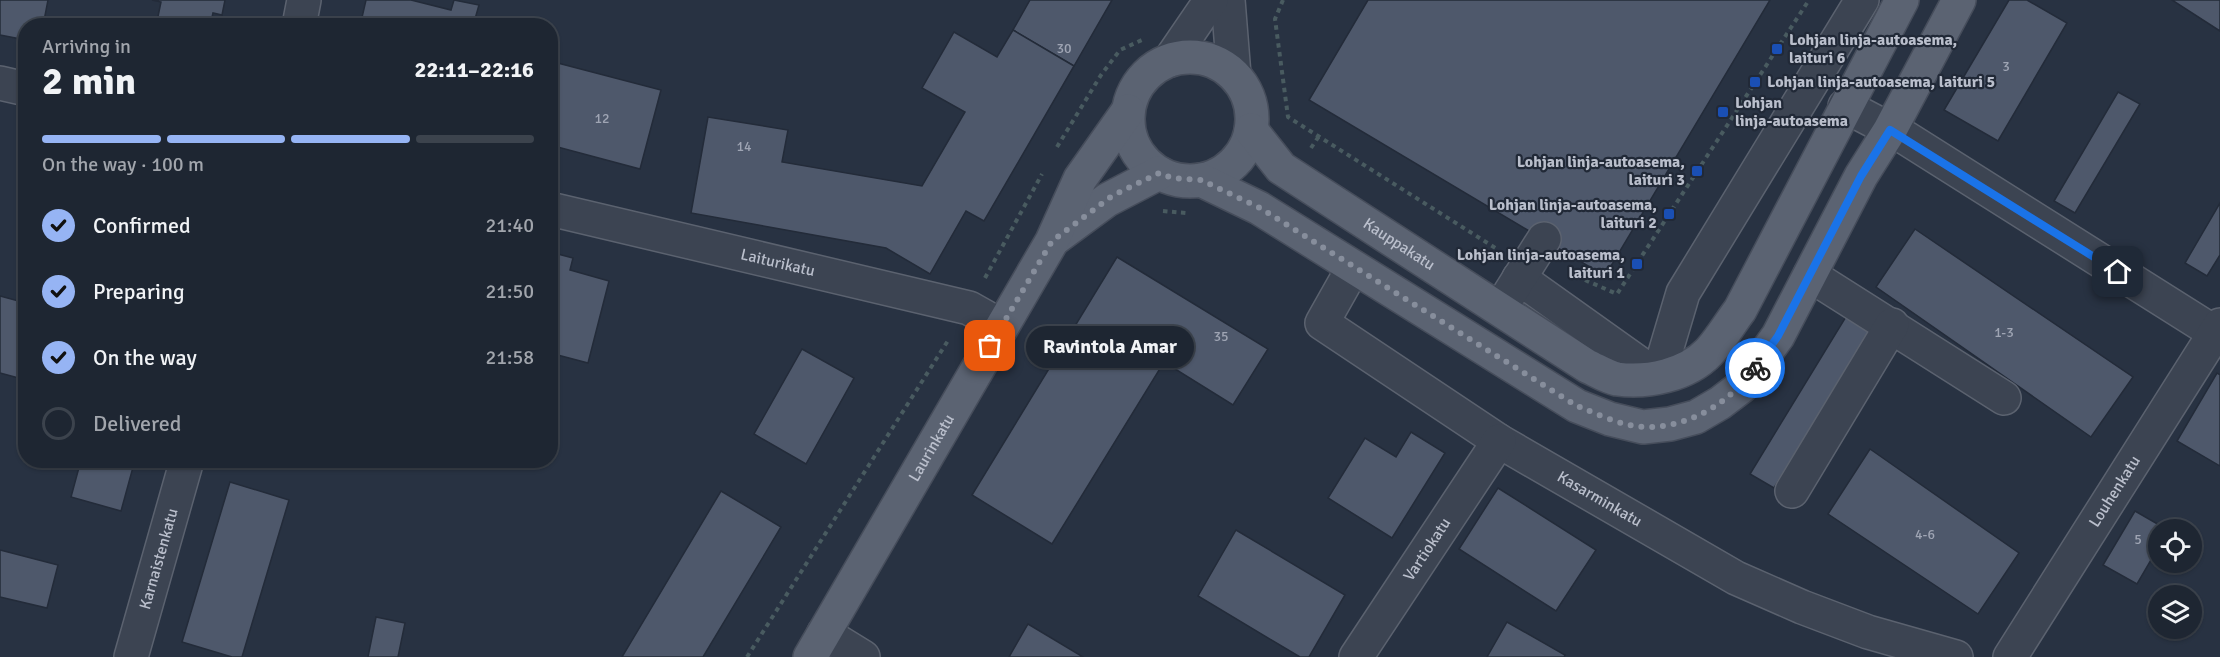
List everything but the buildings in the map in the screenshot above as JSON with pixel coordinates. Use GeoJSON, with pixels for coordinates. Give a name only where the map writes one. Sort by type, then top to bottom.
{"type":"FeatureCollection","features":[{"type":"Feature","properties":{"kind":"main road","name":"Kauppakatu"},"geometry":{"type":"LineString","coordinates":[[1251,130],[1281,168],[1587,366],[1615,378],[1640,380],[1658,377],[1688,368],[1709,352],[1740,309],[1902,0]]}},
{"type":"Feature","properties":{"kind":"main road"},"geometry":{"type":"LineString","coordinates":[[1201,180],[1219,174],[1234,163],[1245,148],[1251,130],[1251,110],[1246,92],[1234,75],[1220,65],[1204,58],[1187,57],[1170,60],[1155,68],[1142,80],[1132,94],[1128,111],[1128,130],[1134,147],[1144,162],[1159,173],[1172,178],[1201,180],[1260,208],[1577,406],[1610,419],[1644,427],[1670,424],[1696,417],[1741,387],[1778,336],[1861,176],[1890,130],[1959,0]]}},
{"type":"Feature","properties":{"kind":"main road","name":"Laurinkatu"},"geometry":{"type":"LineString","coordinates":[[817,645],[1052,241],[1080,178],[1128,111]]}},
{"type":"Feature","properties":{"kind":"main road","name":"Laurinkatu"},"geometry":{"type":"LineString","coordinates":[[1052,241],[1112,196],[1159,173]]}},
{"type":"Feature","properties":{"kind":"street"},"geometry":{"type":"LineString","coordinates":[[301,18],[304,0]]}},
{"type":"Feature","properties":{"kind":"street"},"geometry":{"type":"LineString","coordinates":[[1170,60],[1211,0]]}},
{"type":"Feature","properties":{"kind":"street"},"geometry":{"type":"LineString","coordinates":[[1228,0],[1234,75]]}},
{"type":"Feature","properties":{"kind":"street"},"geometry":{"type":"LineString","coordinates":[[1499,309],[1532,259],[1658,377],[1683,293],[1862,0]]}},
{"type":"Feature","properties":{"kind":"street"},"geometry":{"type":"LineString","coordinates":[[0,83],[18,87]]}},
{"type":"Feature","properties":{"kind":"street"},"geometry":{"type":"LineString","coordinates":[[1845,105],[1890,130],[2218,332]]}},
{"type":"Feature","properties":{"kind":"street","name":"Laiturikatu"},"geometry":{"type":"LineString","coordinates":[[558,211],[969,308],[1001,326]]}},
{"type":"Feature","properties":{"kind":"street","name":"Kasarminkatu"},"geometry":{"type":"LineString","coordinates":[[1353,268],[1322,323],[1499,441],[1736,578],[1802,607],[1869,632],[1956,657]]}},
{"type":"Feature","properties":{"kind":"street"},"geometry":{"type":"LineString","coordinates":[[1810,275],[2004,398]]}},
{"type":"Feature","properties":{"kind":"street"},"geometry":{"type":"LineString","coordinates":[[1792,492],[1892,325]]}},
{"type":"Feature","properties":{"kind":"street","name":"Louhenkatu"},"geometry":{"type":"LineString","coordinates":[[2010,657],[2218,332]]}},
{"type":"Feature","properties":{"kind":"street","name":"Vartiokatu"},"geometry":{"type":"LineString","coordinates":[[1356,657],[1499,441]]}},
{"type":"Feature","properties":{"kind":"street","name":"Karnaistenkatu"},"geometry":{"type":"LineString","coordinates":[[131,657],[185,468]]}},
{"type":"Feature","properties":{"kind":"street"},"geometry":{"type":"LineString","coordinates":[[817,645],[863,657]]}},
{"type":"Feature","properties":{"kind":"path"},"geometry":{"type":"LineString","coordinates":[[1283,0],[1275,19],[1288,117],[1510,257],[1532,259]]}},
{"type":"Feature","properties":{"kind":"path"},"geometry":{"type":"LineString","coordinates":[[1580,278],[1617,294],[1809,0]]}},
{"type":"Feature","properties":{"kind":"path"},"geometry":{"type":"LineString","coordinates":[[747,657],[969,308]]}},
{"type":"Feature","properties":{"kind":"way so far"},"geometry":{"type":"LineString","coordinates":[[990,346],[1052,241],[1112,196],[1159,173],[1187,181],[1201,180],[1260,208],[1577,406],[1610,419],[1644,427],[1670,424],[1696,417],[1741,387],[1755,368]]}},
{"type":"Feature","properties":{"kind":"place","name":"Lohjan linja-autoasema, laituri 6"},"geometry":{"type":"Point","coordinates":[1777,49]}},
{"type":"Feature","properties":{"kind":"place","name":"Lohjan linja-autoasema, laituri 5"},"geometry":{"type":"Point","coordinates":[1755,82]}},
{"type":"Feature","properties":{"kind":"place","name":"Lohjan linja-autoasema"},"geometry":{"type":"Point","coordinates":[1723,112]}},
{"type":"Feature","properties":{"kind":"place","name":"Lohjan linja-autoasema, laituri 3"},"geometry":{"type":"Point","coordinates":[1697,171]}},
{"type":"Feature","properties":{"kind":"place","name":"Lohjan linja-autoasema, laituri 2"},"geometry":{"type":"Point","coordinates":[1669,214]}},
{"type":"Feature","properties":{"kind":"place","name":"Lohjan linja-autoasema, laituri 1"},"geometry":{"type":"Point","coordinates":[1637,264]}},
{"type":"Feature","properties":{"kind":"place","name":"Ravintola Amar"},"geometry":{"type":"Point","coordinates":[990,346]}},
{"type":"Feature","properties":{"kind":"route"},"geometry":{"type":"LineString","coordinates":[[1755,368],[1778,336],[1861,176],[1890,130],[2118,272]]}}]}
